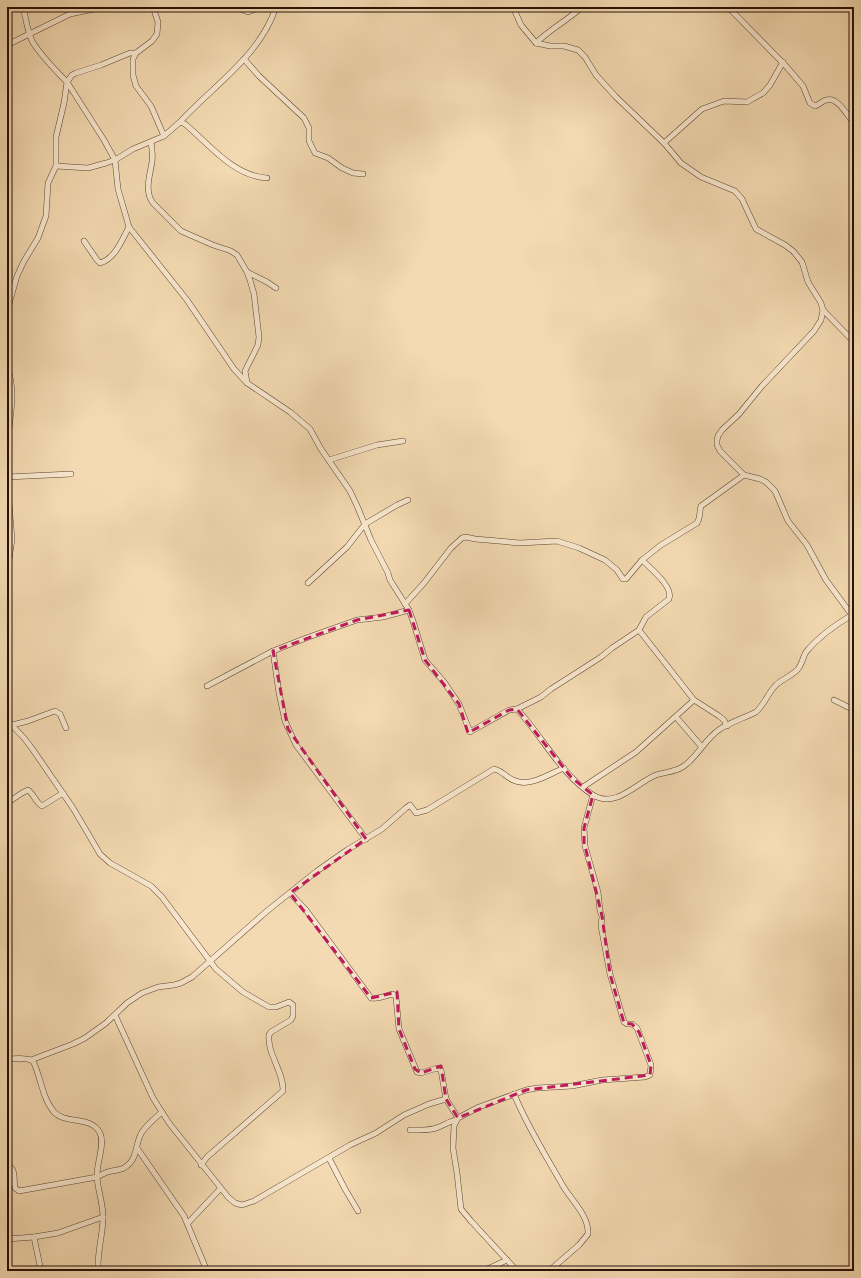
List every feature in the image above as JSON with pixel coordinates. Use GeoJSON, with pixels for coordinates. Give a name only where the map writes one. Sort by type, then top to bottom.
{"type":"FeatureCollection","features":[{"type":"Feature","properties":{"kind":"street"},"geometry":{"type":"LineString","coordinates":[[23,7],[26,23],[32,40],[39,51],[67,82],[115,160],[118,189],[129,227],[172,281],[232,366],[247,383],[303,422],[310,429],[321,449],[330,460],[350,492],[390,580],[409,610],[414,621],[425,660],[444,682],[459,704],[470,732],[509,710],[518,709],[541,697],[638,630],[646,617],[669,599],[670,596],[670,591],[642,560]]}},
{"type":"Feature","properties":{"kind":"street"},"geometry":{"type":"LineString","coordinates":[[7,45],[70,14],[103,7]]}},
{"type":"Feature","properties":{"kind":"street"},"geometry":{"type":"LineString","coordinates":[[7,338],[9,304],[17,276],[38,238],[46,216],[48,183],[56,166],[57,132],[67,82],[72,75],[76,73],[136,52],[152,41],[157,34],[158,22],[154,7]]}},
{"type":"Feature","properties":{"kind":"street"},"geometry":{"type":"LineString","coordinates":[[236,7],[248,12],[260,7]]}},
{"type":"Feature","properties":{"kind":"street"},"geometry":{"type":"LineString","coordinates":[[56,166],[88,168],[115,160],[133,149],[164,136],[244,59],[271,21],[276,7]]}},
{"type":"Feature","properties":{"kind":"street"},"geometry":{"type":"LineString","coordinates":[[513,7],[522,25],[536,43],[550,46],[564,46],[578,50],[588,61],[596,76],[664,143],[681,163],[702,177],[735,191],[742,199],[756,229],[793,251],[802,262],[808,282],[819,297],[823,310],[854,342]]}},
{"type":"Feature","properties":{"kind":"street"},"geometry":{"type":"LineString","coordinates":[[536,43],[545,34],[582,7]]}},
{"type":"Feature","properties":{"kind":"street"},"geometry":{"type":"LineString","coordinates":[[728,7],[783,62],[803,86],[810,103],[815,106],[828,99],[834,100],[854,123]]}},
{"type":"Feature","properties":{"kind":"street"},"geometry":{"type":"LineString","coordinates":[[136,52],[133,59],[134,81],[151,106],[164,136]]}},
{"type":"Feature","properties":{"kind":"street"},"geometry":{"type":"LineString","coordinates":[[244,59],[259,76],[304,118],[309,128],[309,141],[315,153],[328,158],[342,168],[353,173],[363,174]]}},
{"type":"Feature","properties":{"kind":"street"},"geometry":{"type":"LineString","coordinates":[[664,143],[702,109],[724,101],[744,102],[763,93],[770,85],[783,62]]}},
{"type":"Feature","properties":{"kind":"street"},"geometry":{"type":"LineString","coordinates":[[180,122],[185,124],[213,150],[239,169],[259,178],[267,178]]}},
{"type":"Feature","properties":{"kind":"street"},"geometry":{"type":"LineString","coordinates":[[151,142],[152,155],[149,179],[150,199],[181,231],[213,245],[231,250],[237,255],[247,272],[254,294],[259,338],[258,345],[245,371],[247,383]]}},
{"type":"Feature","properties":{"kind":"street"},"geometry":{"type":"LineString","coordinates":[[84,241],[97,260],[100,263],[104,262],[115,253],[129,227]]}},
{"type":"Feature","properties":{"kind":"street"},"geometry":{"type":"LineString","coordinates":[[247,272],[276,288]]}},
{"type":"Feature","properties":{"kind":"street"},"geometry":{"type":"LineString","coordinates":[[518,709],[571,777],[593,795],[606,800],[615,798],[633,790],[656,775],[671,772],[684,767],[701,746],[719,730],[749,716],[760,709],[770,692],[777,684],[800,667],[803,656],[814,644],[832,627],[853,617],[826,580],[808,545],[789,524],[775,491],[766,482],[744,475],[720,451],[717,445],[718,436],[818,326],[823,310]]}},
{"type":"Feature","properties":{"kind":"street"},"geometry":{"type":"LineString","coordinates":[[7,367],[12,397],[7,446]]}},
{"type":"Feature","properties":{"kind":"street"},"geometry":{"type":"LineString","coordinates":[[330,460],[377,445],[403,441]]}},
{"type":"Feature","properties":{"kind":"street"},"geometry":{"type":"LineString","coordinates":[[7,477],[71,474]]}},
{"type":"Feature","properties":{"kind":"street"},"geometry":{"type":"LineString","coordinates":[[405,604],[424,583],[451,548],[462,538],[466,537],[520,543],[557,541],[579,548],[605,560],[617,570],[623,579],[626,579],[642,560],[661,545],[697,523],[701,506],[744,475]]}},
{"type":"Feature","properties":{"kind":"street"},"geometry":{"type":"LineString","coordinates":[[7,480],[12,539],[7,573]]}},
{"type":"Feature","properties":{"kind":"street"},"geometry":{"type":"LineString","coordinates":[[308,583],[347,548],[365,524],[408,500]]}},
{"type":"Feature","properties":{"kind":"street"},"geometry":{"type":"LineString","coordinates":[[207,686],[273,651],[357,620],[383,617],[409,610]]}},
{"type":"Feature","properties":{"kind":"street"},"geometry":{"type":"LineString","coordinates":[[638,630],[694,700],[719,716],[724,720],[727,726]]}},
{"type":"Feature","properties":{"kind":"street"},"geometry":{"type":"LineString","coordinates":[[273,651],[279,693],[288,729],[296,745],[366,839]]}},
{"type":"Feature","properties":{"kind":"street"},"geometry":{"type":"LineString","coordinates":[[583,787],[636,752],[694,700]]}},
{"type":"Feature","properties":{"kind":"street"},"geometry":{"type":"LineString","coordinates":[[834,700],[854,710]]}},
{"type":"Feature","properties":{"kind":"street"},"geometry":{"type":"LineString","coordinates":[[12,725],[56,711],[60,714],[66,728]]}},
{"type":"Feature","properties":{"kind":"street"},"geometry":{"type":"LineString","coordinates":[[676,717],[701,746]]}},
{"type":"Feature","properties":{"kind":"street"},"geometry":{"type":"LineString","coordinates":[[7,720],[24,738],[63,793],[100,854],[110,863],[151,886],[170,907],[183,927],[210,961],[228,980],[250,996],[272,1007],[289,1002],[294,1009],[291,1020],[271,1032],[269,1035],[272,1052],[283,1085],[283,1091],[207,1157],[201,1164]]}},
{"type":"Feature","properties":{"kind":"street"},"geometry":{"type":"LineString","coordinates":[[7,1060],[31,1060],[37,1056],[73,1044],[85,1038],[115,1015],[136,996],[148,990],[181,983],[192,977],[267,911],[347,850],[382,829],[410,805],[416,813],[427,810],[494,769],[498,770],[512,780],[524,783],[564,768]]}},
{"type":"Feature","properties":{"kind":"street"},"geometry":{"type":"LineString","coordinates":[[7,803],[28,790],[31,792],[36,802],[42,806],[63,793]]}},
{"type":"Feature","properties":{"kind":"street"},"geometry":{"type":"LineString","coordinates":[[410,1130],[430,1130],[438,1128],[479,1107],[514,1094],[537,1088],[572,1086],[602,1080],[650,1075],[651,1065],[637,1028],[632,1024],[626,1024],[624,1022],[608,967],[601,926],[602,916],[598,892],[584,842],[584,828],[587,812],[593,795]]}},
{"type":"Feature","properties":{"kind":"street"},"geometry":{"type":"LineString","coordinates":[[290,893],[306,910],[371,998],[379,998],[393,994],[396,997],[399,1029],[415,1069],[417,1072],[421,1073],[437,1068],[441,1070],[446,1099],[458,1119]]}},
{"type":"Feature","properties":{"kind":"street"},"geometry":{"type":"LineString","coordinates":[[115,1015],[142,1075],[169,1123],[220,1189],[235,1203],[242,1205],[249,1204],[360,1140],[376,1133],[404,1115],[429,1104],[446,1099]]}},
{"type":"Feature","properties":{"kind":"street"},"geometry":{"type":"LineString","coordinates":[[31,1060],[35,1064],[46,1096],[55,1112],[62,1118],[91,1124],[95,1126],[100,1133],[102,1141],[97,1177],[103,1207],[103,1217],[97,1261],[98,1271]]}},
{"type":"Feature","properties":{"kind":"street"},"geometry":{"type":"LineString","coordinates":[[514,1094],[523,1117],[563,1187],[582,1214],[588,1229],[588,1234],[579,1245],[549,1271]]}},
{"type":"Feature","properties":{"kind":"street"},"geometry":{"type":"LineString","coordinates":[[7,1165],[12,1167],[15,1188],[19,1191],[97,1177],[106,1172],[120,1170],[135,1157],[142,1132],[162,1112]]}},
{"type":"Feature","properties":{"kind":"street"},"geometry":{"type":"LineString","coordinates":[[458,1119],[454,1126],[453,1148],[461,1209],[517,1271]]}},
{"type":"Feature","properties":{"kind":"street"},"geometry":{"type":"LineString","coordinates":[[137,1148],[175,1201],[188,1223],[194,1242],[207,1271]]}},
{"type":"Feature","properties":{"kind":"street"},"geometry":{"type":"LineString","coordinates":[[329,1158],[358,1211]]}},
{"type":"Feature","properties":{"kind":"street"},"geometry":{"type":"LineString","coordinates":[[188,1223],[220,1189]]}},
{"type":"Feature","properties":{"kind":"street"},"geometry":{"type":"LineString","coordinates":[[7,1239],[58,1233],[103,1217]]}},
{"type":"Feature","properties":{"kind":"street"},"geometry":{"type":"LineString","coordinates":[[34,1237],[41,1271]]}},
{"type":"Feature","properties":{"kind":"street"},"geometry":{"type":"LineString","coordinates":[[483,1271],[507,1260]]}},
{"type":"Feature","properties":{"kind":"highlighted area"},"geometry":{"type":"Polygon","coordinates":[[[409,610],[425,660],[459,704],[468,733],[509,710],[517,709],[571,777],[593,795],[584,828],[584,842],[602,916],[610,974],[624,1023],[632,1024],[639,1032],[651,1065],[650,1075],[526,1090],[458,1118],[446,1099],[441,1066],[421,1073],[415,1069],[399,1029],[397,992],[371,998],[290,893],[366,839],[288,729],[273,651],[357,620],[409,610]]]}}]}
